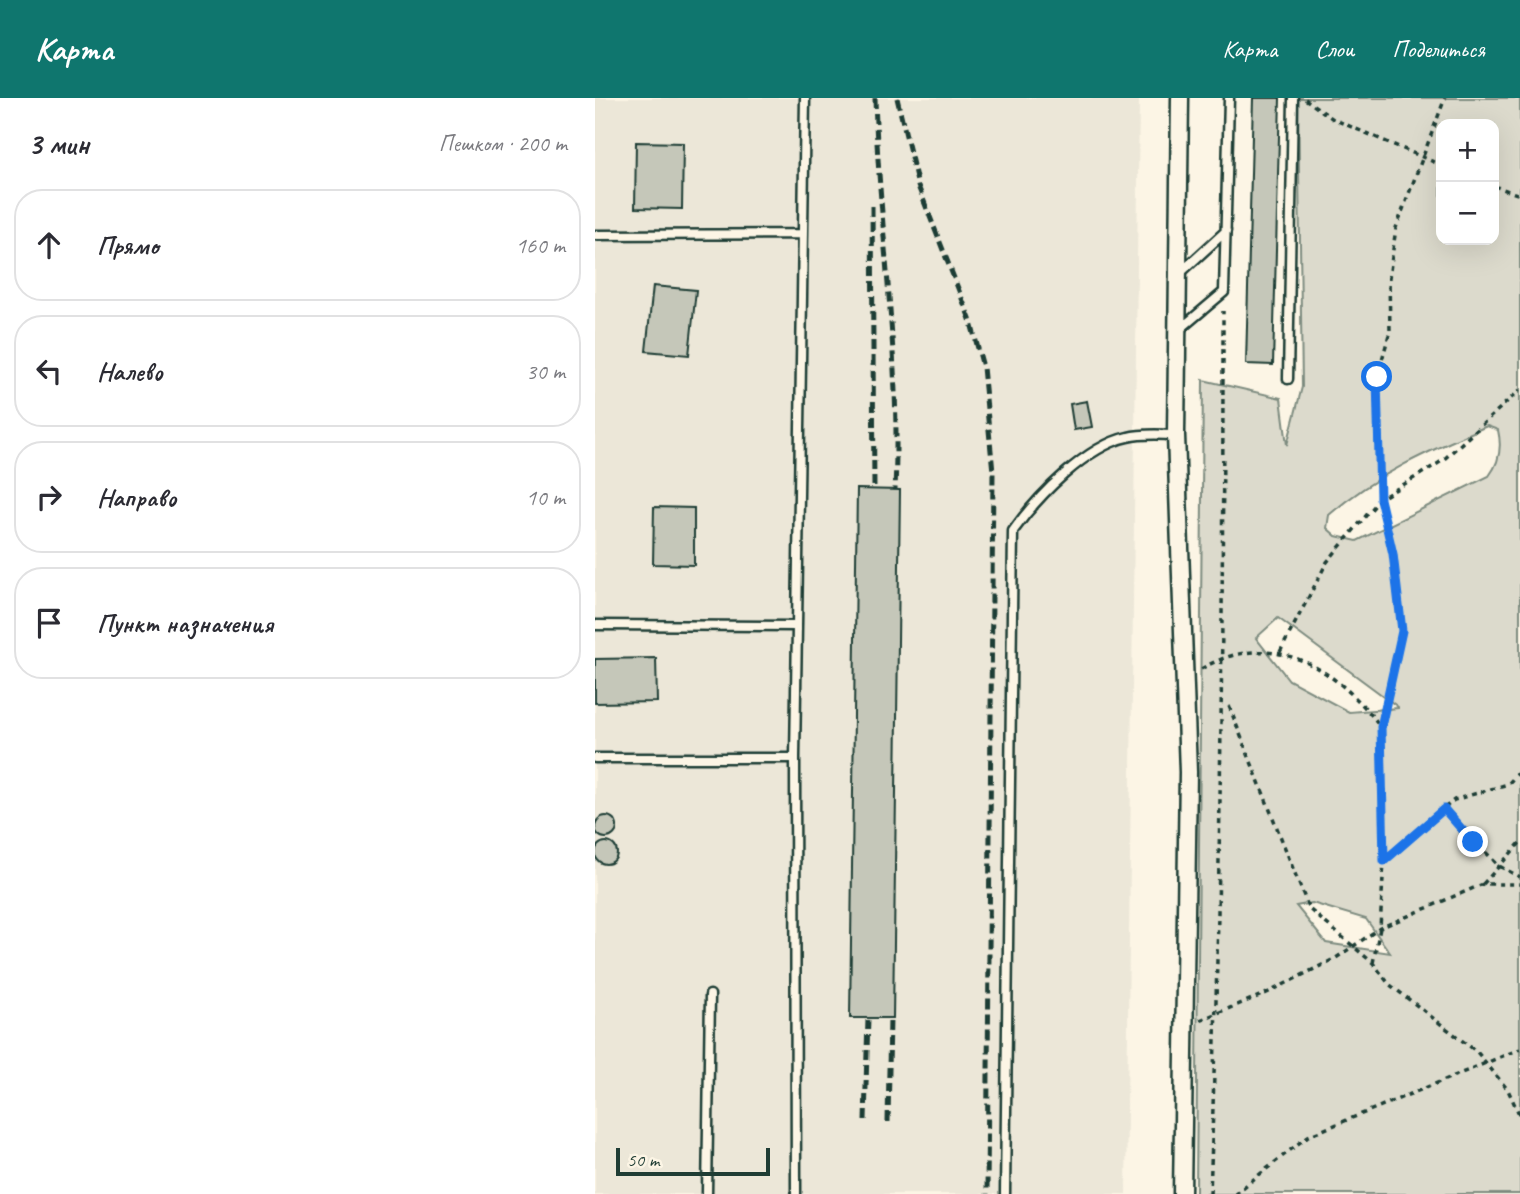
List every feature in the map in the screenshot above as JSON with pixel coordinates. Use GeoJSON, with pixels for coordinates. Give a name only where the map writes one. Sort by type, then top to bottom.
{"type":"FeatureCollection","features":[{"type":"Feature","properties":{"kind":"street"},"geometry":{"type":"LineString","coordinates":[[1180,98],[1176,435],[1188,772],[1182,1194]]}},
{"type":"Feature","properties":{"kind":"lane"},"geometry":{"type":"LineString","coordinates":[[796,1194],[795,758],[805,98]]}},
{"type":"Feature","properties":{"kind":"lane"},"geometry":{"type":"LineString","coordinates":[[1179,331],[1224,292],[1229,98]]}},
{"type":"Feature","properties":{"kind":"lane"},"geometry":{"type":"LineString","coordinates":[[1288,379],[1293,98]]}},
{"type":"Feature","properties":{"kind":"lane"},"geometry":{"type":"LineString","coordinates":[[1179,274],[1226,231]]}},
{"type":"Feature","properties":{"kind":"lane"},"geometry":{"type":"LineString","coordinates":[[595,235],[803,234]]}},
{"type":"Feature","properties":{"kind":"lane"},"geometry":{"type":"LineString","coordinates":[[1005,1194],[1013,531],[1031,505],[1105,445],[1129,436],[1176,435]]}},
{"type":"Feature","properties":{"kind":"lane"},"geometry":{"type":"LineString","coordinates":[[595,625],[797,625]]}},
{"type":"Feature","properties":{"kind":"lane"},"geometry":{"type":"LineString","coordinates":[[595,758],[795,758]]}},
{"type":"Feature","properties":{"kind":"lane"},"geometry":{"type":"LineString","coordinates":[[707,1194],[710,995]]}},
{"type":"Feature","properties":{"kind":"path"},"geometry":{"type":"LineString","coordinates":[[1304,98],[1333,119],[1436,163]]}},
{"type":"Feature","properties":{"kind":"path"},"geometry":{"type":"LineString","coordinates":[[1373,963],[1380,928],[1384,861],[1381,727],[1402,631],[1393,554],[1380,499],[1377,377],[1390,331],[1389,278],[1396,228],[1445,98]]}},
{"type":"Feature","properties":{"kind":"path"},"geometry":{"type":"LineString","coordinates":[[1499,188],[1520,195]]}},
{"type":"Feature","properties":{"kind":"path"},"geometry":{"type":"LineString","coordinates":[[1210,1194],[1217,1016],[1223,656],[1224,292]]}},
{"type":"Feature","properties":{"kind":"path"},"geometry":{"type":"LineString","coordinates":[[1280,652],[1327,562],[1380,499],[1442,461],[1520,390]]}},
{"type":"Feature","properties":{"kind":"path"},"geometry":{"type":"LineString","coordinates":[[1185,678],[1223,656],[1239,652],[1280,652],[1310,664],[1362,702],[1381,727]]}},
{"type":"Feature","properties":{"kind":"path"},"geometry":{"type":"LineString","coordinates":[[1229,706],[1309,909],[1373,963],[1389,984],[1477,1052],[1508,1090],[1519,1113]]}},
{"type":"Feature","properties":{"kind":"path"},"geometry":{"type":"LineString","coordinates":[[1384,861],[1454,800],[1508,785],[1520,771]]}},
{"type":"Feature","properties":{"kind":"path"},"geometry":{"type":"LineString","coordinates":[[1444,809],[1499,866],[1520,877]]}},
{"type":"Feature","properties":{"kind":"path"},"geometry":{"type":"LineString","coordinates":[[1483,884],[1520,843]]}},
{"type":"Feature","properties":{"kind":"path"},"geometry":{"type":"LineString","coordinates":[[1185,1024],[1217,1016],[1290,982],[1380,928],[1483,884],[1520,884]]}},
{"type":"Feature","properties":{"kind":"path"},"geometry":{"type":"LineString","coordinates":[[1235,1194],[1308,1136],[1520,1049]]}},
{"type":"Feature","properties":{"kind":"shaded area"},"geometry":{"type":"Polygon","coordinates":[[[595,98],[1139,98],[1126,1194],[595,1194],[595,98]]]}},
{"type":"Feature","properties":{"kind":"shaded area"},"geometry":{"type":"Polygon","coordinates":[[[1298,98],[1520,98],[1520,1194],[1196,1194],[1203,380],[1281,398],[1287,445],[1302,387],[1298,98]],[[1487,426],[1405,464],[1366,487],[1329,515],[1327,528],[1336,536],[1357,541],[1489,476],[1496,465],[1500,442],[1498,430],[1487,426]],[[1278,618],[1256,638],[1289,680],[1349,712],[1398,708],[1398,707],[1278,618]],[[1312,903],[1296,906],[1326,943],[1390,953],[1366,919],[1312,903]]]}},
{"type":"Feature","properties":{"kind":"building"},"geometry":{"type":"Polygon","coordinates":[[[1253,98],[1280,98],[1273,365],[1246,364],[1253,98]]]}},
{"type":"Feature","properties":{"kind":"building"},"geometry":{"type":"Polygon","coordinates":[[[636,142],[683,143],[682,209],[635,208],[636,142]]]}},
{"type":"Feature","properties":{"kind":"building"},"geometry":{"type":"Polygon","coordinates":[[[653,286],[696,290],[689,355],[646,351],[653,286]]]}},
{"type":"Feature","properties":{"kind":"building"},"geometry":{"type":"Polygon","coordinates":[[[1087,401],[1092,427],[1074,430],[1070,404],[1087,401]]]}},
{"type":"Feature","properties":{"kind":"building"},"geometry":{"type":"Polygon","coordinates":[[[857,489],[900,490],[893,1018],[850,1018],[857,489]]]}},
{"type":"Feature","properties":{"kind":"building"},"geometry":{"type":"Polygon","coordinates":[[[654,507],[694,508],[694,565],[653,564],[654,507]]]}},
{"type":"Feature","properties":{"kind":"building"},"geometry":{"type":"Polygon","coordinates":[[[656,658],[657,702],[595,703],[595,659],[656,658]]]}},
{"type":"Feature","properties":{"kind":"building"},"geometry":{"type":"Polygon","coordinates":[[[602,816],[610,816],[617,823],[617,831],[610,838],[602,838],[595,831],[595,823],[602,816]]]}},
{"type":"Feature","properties":{"kind":"building"},"geometry":{"type":"Polygon","coordinates":[[[602,842],[610,842],[617,849],[617,857],[610,864],[602,864],[595,857],[595,849],[602,842]]]}},
{"type":"Feature","properties":{"kind":"railway"},"geometry":{"type":"LineString","coordinates":[[875,98],[895,391],[895,489]]}},
{"type":"Feature","properties":{"kind":"railway"},"geometry":{"type":"LineString","coordinates":[[897,98],[918,186],[970,319],[983,367],[993,472],[987,1194]]}},
{"type":"Feature","properties":{"kind":"railway"},"geometry":{"type":"LineString","coordinates":[[872,206],[874,489]]}},
{"type":"Feature","properties":{"kind":"railway"},"geometry":{"type":"LineString","coordinates":[[865,1120],[868,1018]]}},
{"type":"Feature","properties":{"kind":"railway"},"geometry":{"type":"LineString","coordinates":[[888,1122],[890,1018]]}},
{"type":"Feature","properties":{"kind":"route"},"geometry":{"type":"LineString","coordinates":[[1377,377],[1380,499],[1393,554],[1402,631],[1381,727],[1384,861],[1444,809],[1473,842]]}}]}
